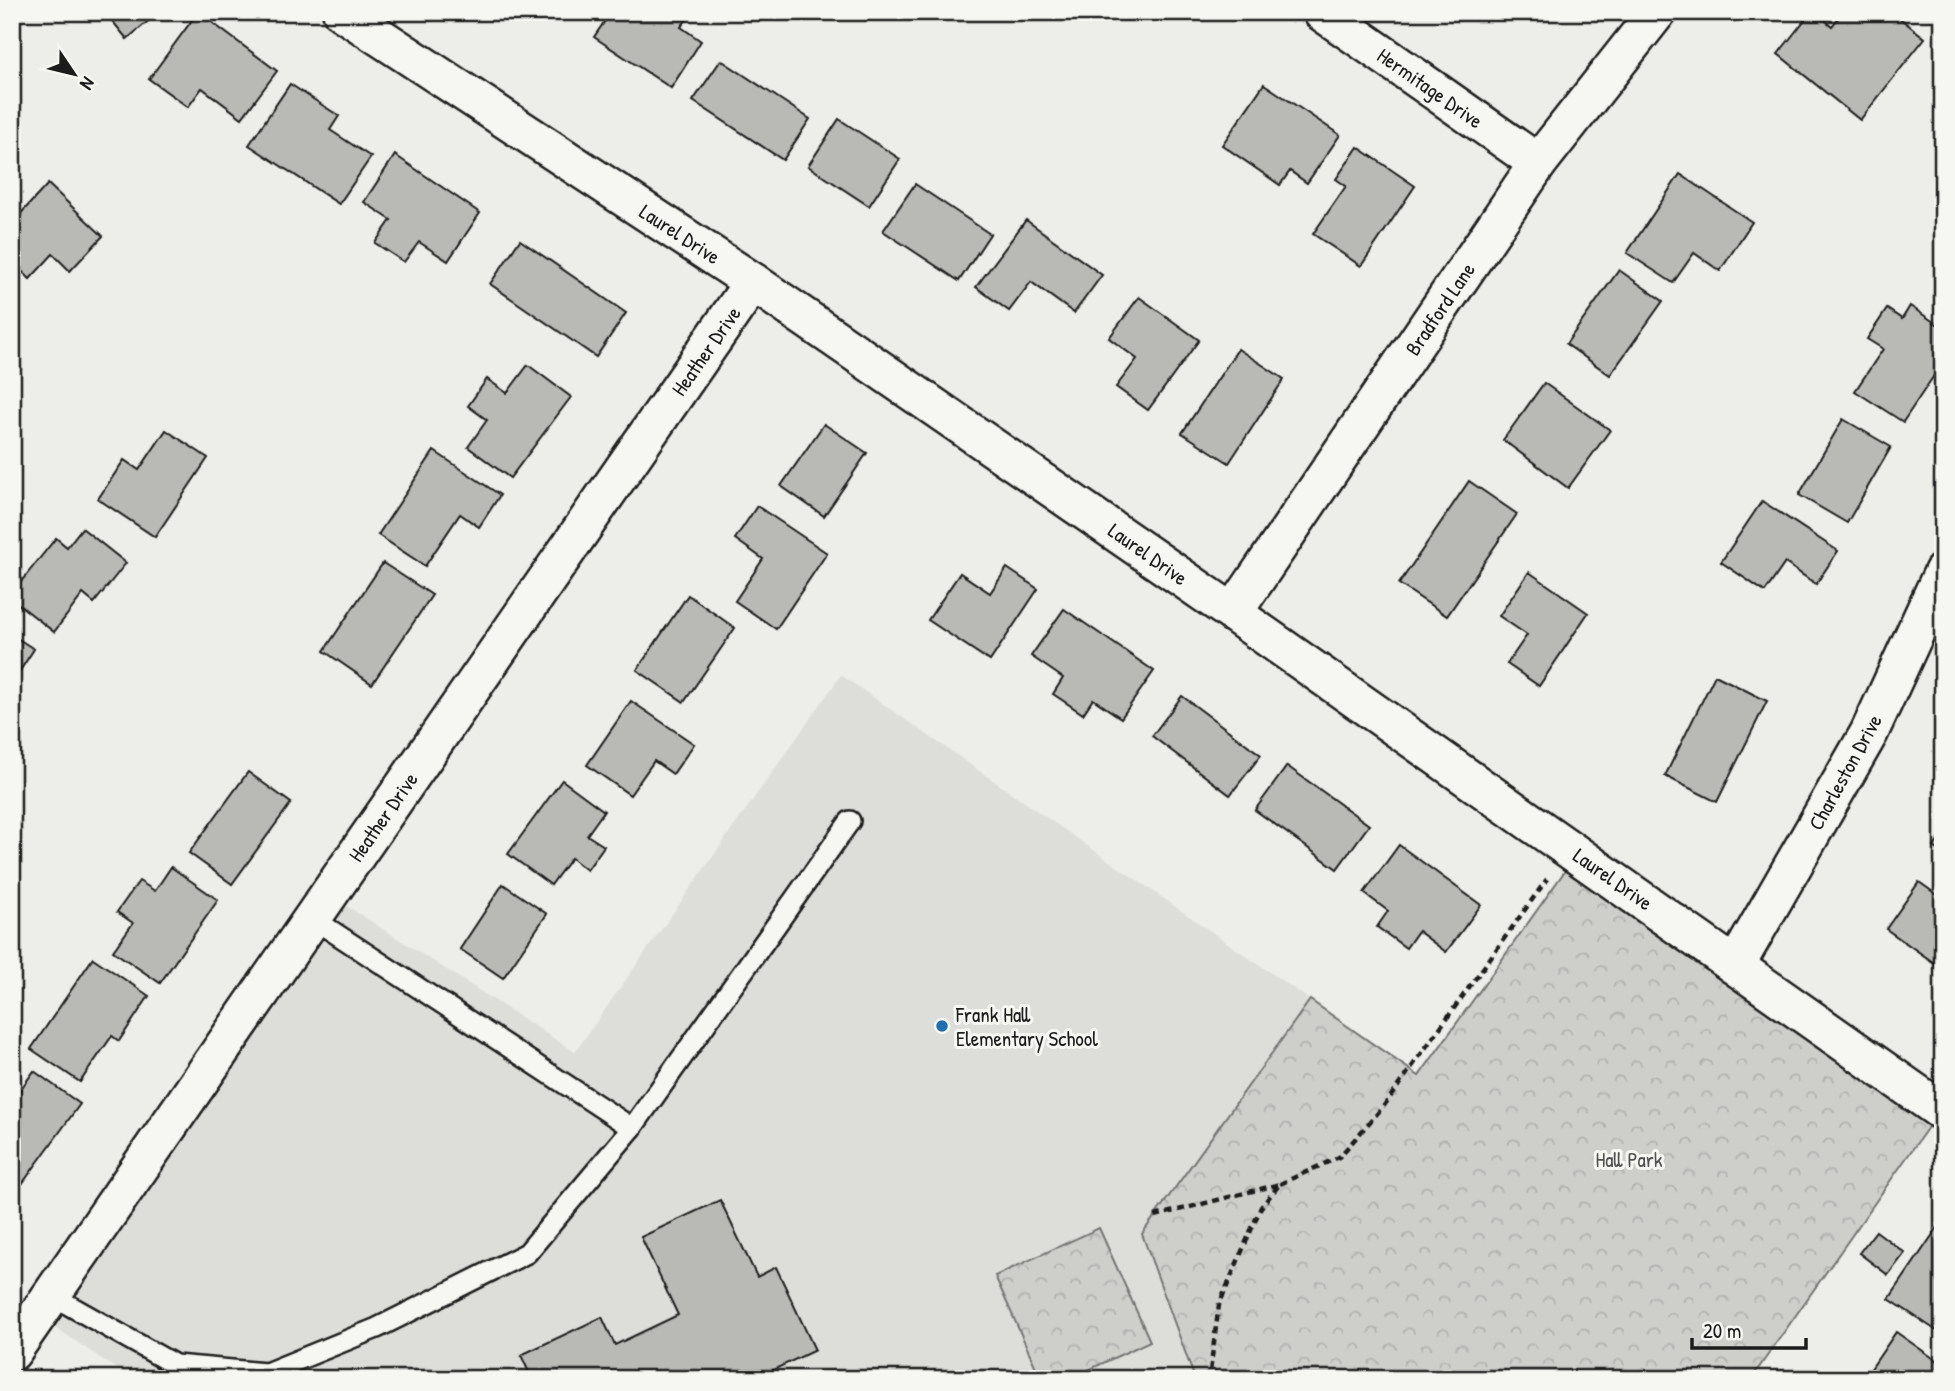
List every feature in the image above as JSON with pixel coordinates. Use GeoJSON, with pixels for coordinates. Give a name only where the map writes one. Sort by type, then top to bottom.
{"type":"FeatureCollection","features":[{"type":"Feature","properties":{"kind":"street","name":"Laurel Drive"},"geometry":{"type":"LineString","coordinates":[[342,12],[753,282],[1233,613],[1943,1112]]}},
{"type":"Feature","properties":{"kind":"street","name":"Hermitage Drive"},"geometry":{"type":"LineString","coordinates":[[1322,12],[1538,163]]}},
{"type":"Feature","properties":{"kind":"street","name":"Bradford Lane"},"geometry":{"type":"LineString","coordinates":[[1233,613],[1538,163],[1657,12]]}},
{"type":"Feature","properties":{"kind":"street","name":"Heather Drive"},"geometry":{"type":"LineString","coordinates":[[12,1352],[753,282]]}},
{"type":"Feature","properties":{"kind":"street","name":"Charleston Drive"},"geometry":{"type":"LineString","coordinates":[[1736,965],[1870,733],[1943,572]]}},
{"type":"Feature","properties":{"kind":"lane"},"geometry":{"type":"LineString","coordinates":[[51,1295],[175,1365],[266,1373],[377,1328],[527,1253],[632,1128],[850,821]]}},
{"type":"Feature","properties":{"kind":"lane"},"geometry":{"type":"LineString","coordinates":[[312,918],[632,1128]]}},
{"type":"Feature","properties":{"kind":"path"},"geometry":{"type":"LineString","coordinates":[[1156,1216],[1280,1184],[1339,1157],[1383,1107],[1548,877]]}},
{"type":"Feature","properties":{"kind":"path"},"geometry":{"type":"LineString","coordinates":[[1209,1379],[1219,1305],[1261,1207],[1280,1184]]}},
{"type":"Feature","properties":{"kind":"shaded area","name":"Frank Hall Elementary School"},"geometry":{"type":"Polygon","coordinates":[[[841,675],[1310,1000],[1142,1234],[1195,1379],[131,1379],[23,1305],[311,883],[575,1052],[841,675]]]}},
{"type":"Feature","properties":{"kind":"green space","name":"Hall Park"},"geometry":{"type":"Polygon","coordinates":[[[1577,854],[1940,1110],[1751,1379],[1195,1379],[1142,1234],[1310,1000],[1419,1076],[1577,854]]]}},
{"type":"Feature","properties":{"kind":"green space"},"geometry":{"type":"Polygon","coordinates":[[[1099,1228],[1150,1341],[1069,1379],[1041,1379],[995,1276],[1099,1228]]]}},
{"type":"Feature","properties":{"kind":"building"},"geometry":{"type":"Polygon","coordinates":[[[105,12],[159,12],[127,39],[105,12]]]}},
{"type":"Feature","properties":{"kind":"building"},"geometry":{"type":"Polygon","coordinates":[[[198,12],[277,71],[242,118],[202,88],[188,107],[149,79],[198,12]]]}},
{"type":"Feature","properties":{"kind":"building"},"geometry":{"type":"Polygon","coordinates":[[[611,12],[692,12],[681,27],[701,41],[671,88],[594,37],[611,12]]]}},
{"type":"Feature","properties":{"kind":"building"},"geometry":{"type":"Polygon","coordinates":[[[1811,12],[1815,12],[1832,26],[1843,12],[1892,12],[1925,38],[1860,120],[1778,54],[1811,12]]]}},
{"type":"Feature","properties":{"kind":"building"},"geometry":{"type":"Polygon","coordinates":[[[721,60],[810,119],[783,160],[693,101],[721,60]]]}},
{"type":"Feature","properties":{"kind":"building"},"geometry":{"type":"Polygon","coordinates":[[[290,84],[339,116],[330,130],[371,157],[339,204],[249,145],[290,84]]]}},
{"type":"Feature","properties":{"kind":"building"},"geometry":{"type":"Polygon","coordinates":[[[1264,84],[1340,135],[1307,183],[1290,171],[1280,185],[1222,145],[1264,84]]]}},
{"type":"Feature","properties":{"kind":"building"},"geometry":{"type":"Polygon","coordinates":[[[839,119],[900,159],[869,206],[808,166],[839,119]]]}},
{"type":"Feature","properties":{"kind":"building"},"geometry":{"type":"Polygon","coordinates":[[[1358,147],[1415,186],[1361,266],[1313,234],[1346,186],[1336,179],[1358,147]]]}},
{"type":"Feature","properties":{"kind":"building"},"geometry":{"type":"Polygon","coordinates":[[[395,155],[480,213],[448,261],[419,242],[404,262],[375,243],[391,220],[364,202],[395,155]]]}},
{"type":"Feature","properties":{"kind":"building"},"geometry":{"type":"Polygon","coordinates":[[[1680,174],[1752,222],[1720,271],[1694,253],[1673,283],[1627,253],[1680,174]]]}},
{"type":"Feature","properties":{"kind":"building"},"geometry":{"type":"Polygon","coordinates":[[[48,184],[103,236],[70,271],[53,254],[30,279],[12,262],[12,223],[48,184]]]}},
{"type":"Feature","properties":{"kind":"building"},"geometry":{"type":"Polygon","coordinates":[[[915,184],[990,234],[959,281],[883,231],[915,184]]]}},
{"type":"Feature","properties":{"kind":"building"},"geometry":{"type":"Polygon","coordinates":[[[1026,220],[1102,275],[1074,313],[1031,282],[1009,311],[976,287],[1026,220]]]}},
{"type":"Feature","properties":{"kind":"building"},"geometry":{"type":"Polygon","coordinates":[[[520,240],[626,313],[596,357],[490,284],[520,240]]]}},
{"type":"Feature","properties":{"kind":"building"},"geometry":{"type":"Polygon","coordinates":[[[1619,270],[1663,301],[1610,375],[1566,344],[1619,270]]]}},
{"type":"Feature","properties":{"kind":"building"},"geometry":{"type":"Polygon","coordinates":[[[1139,297],[1199,340],[1148,410],[1116,387],[1137,359],[1109,338],[1139,297]]]}},
{"type":"Feature","properties":{"kind":"building"},"geometry":{"type":"Polygon","coordinates":[[[1910,306],[1943,328],[1943,362],[1903,422],[1855,391],[1883,349],[1867,339],[1887,309],[1902,319],[1910,306]]]}},
{"type":"Feature","properties":{"kind":"building"},"geometry":{"type":"Polygon","coordinates":[[[1238,349],[1284,379],[1229,463],[1182,433],[1238,349]]]}},
{"type":"Feature","properties":{"kind":"building"},"geometry":{"type":"Polygon","coordinates":[[[528,365],[571,397],[510,478],[468,447],[487,420],[468,406],[487,379],[507,393],[528,365]]]}},
{"type":"Feature","properties":{"kind":"building"},"geometry":{"type":"Polygon","coordinates":[[[1544,383],[1610,430],[1568,488],[1503,440],[1544,383]]]}},
{"type":"Feature","properties":{"kind":"building"},"geometry":{"type":"Polygon","coordinates":[[[1843,419],[1891,447],[1847,523],[1799,495],[1843,419]]]}},
{"type":"Feature","properties":{"kind":"building"},"geometry":{"type":"Polygon","coordinates":[[[824,424],[867,453],[824,516],[781,486],[824,424]]]}},
{"type":"Feature","properties":{"kind":"building"},"geometry":{"type":"Polygon","coordinates":[[[166,430],[208,458],[155,537],[98,499],[124,460],[139,470],[166,430]]]}},
{"type":"Feature","properties":{"kind":"building"},"geometry":{"type":"Polygon","coordinates":[[[434,451],[500,495],[479,527],[460,514],[425,566],[378,535],[434,451]]]}},
{"type":"Feature","properties":{"kind":"building"},"geometry":{"type":"Polygon","coordinates":[[[1469,481],[1517,514],[1447,616],[1399,584],[1469,481]]]}},
{"type":"Feature","properties":{"kind":"building"},"geometry":{"type":"Polygon","coordinates":[[[1762,501],[1838,551],[1816,584],[1785,563],[1765,592],[1721,562],[1762,501]]]}},
{"type":"Feature","properties":{"kind":"building"},"geometry":{"type":"Polygon","coordinates":[[[757,506],[827,553],[776,629],[735,601],[763,559],[735,539],[757,506]]]}},
{"type":"Feature","properties":{"kind":"building"},"geometry":{"type":"Polygon","coordinates":[[[82,528],[126,563],[94,603],[83,594],[54,632],[12,599],[12,593],[56,538],[67,547],[82,528]]]}},
{"type":"Feature","properties":{"kind":"building"},"geometry":{"type":"Polygon","coordinates":[[[383,563],[432,595],[372,684],[324,651],[383,563]]]}},
{"type":"Feature","properties":{"kind":"building"},"geometry":{"type":"Polygon","coordinates":[[[1007,568],[1038,589],[990,661],[928,620],[960,573],[990,593],[1007,568]]]}},
{"type":"Feature","properties":{"kind":"building"},"geometry":{"type":"Polygon","coordinates":[[[1529,572],[1588,613],[1539,686],[1507,664],[1527,635],[1499,616],[1529,572]]]}},
{"type":"Feature","properties":{"kind":"building"},"geometry":{"type":"Polygon","coordinates":[[[688,595],[735,628],[684,702],[637,670],[688,595]]]}},
{"type":"Feature","properties":{"kind":"building"},"geometry":{"type":"Polygon","coordinates":[[[1064,609],[1154,671],[1121,718],[1093,699],[1083,714],[1053,694],[1063,678],[1031,656],[1064,609]]]}},
{"type":"Feature","properties":{"kind":"building"},"geometry":{"type":"Polygon","coordinates":[[[12,635],[34,649],[12,683],[12,635]]]}},
{"type":"Feature","properties":{"kind":"building"},"geometry":{"type":"Polygon","coordinates":[[[1715,675],[1767,701],[1717,802],[1665,776],[1715,675]]]}},
{"type":"Feature","properties":{"kind":"building"},"geometry":{"type":"Polygon","coordinates":[[[1182,696],[1261,755],[1230,795],[1152,736],[1182,696]]]}},
{"type":"Feature","properties":{"kind":"building"},"geometry":{"type":"Polygon","coordinates":[[[631,701],[694,744],[673,774],[654,761],[630,795],[587,765],[631,701]]]}},
{"type":"Feature","properties":{"kind":"building"},"geometry":{"type":"Polygon","coordinates":[[[1287,766],[1369,825],[1337,869],[1255,810],[1287,766]]]}},
{"type":"Feature","properties":{"kind":"building"},"geometry":{"type":"Polygon","coordinates":[[[248,772],[291,803],[232,884],[189,853],[248,772]]]}},
{"type":"Feature","properties":{"kind":"building"},"geometry":{"type":"Polygon","coordinates":[[[562,780],[604,811],[587,835],[604,846],[587,870],[571,858],[551,885],[508,854],[562,780]]]}},
{"type":"Feature","properties":{"kind":"building"},"geometry":{"type":"Polygon","coordinates":[[[1943,834],[1943,854],[1934,847],[1943,834]]]}},
{"type":"Feature","properties":{"kind":"building"},"geometry":{"type":"Polygon","coordinates":[[[1399,845],[1481,905],[1446,952],[1418,931],[1406,948],[1377,927],[1388,911],[1364,893],[1399,845]]]}},
{"type":"Feature","properties":{"kind":"building"},"geometry":{"type":"Polygon","coordinates":[[[171,867],[218,900],[160,983],[113,951],[133,923],[117,912],[139,881],[155,891],[171,867]]]}},
{"type":"Feature","properties":{"kind":"building"},"geometry":{"type":"Polygon","coordinates":[[[1919,882],[1943,899],[1943,969],[1886,929],[1919,882]]]}},
{"type":"Feature","properties":{"kind":"building"},"geometry":{"type":"Polygon","coordinates":[[[503,884],[547,914],[503,978],[460,949],[503,884]]]}},
{"type":"Feature","properties":{"kind":"building"},"geometry":{"type":"Polygon","coordinates":[[[93,958],[149,996],[119,1041],[112,1036],[80,1082],[31,1049],[93,958]]]}},
{"type":"Feature","properties":{"kind":"building"},"geometry":{"type":"Polygon","coordinates":[[[34,1071],[80,1104],[14,1195],[12,1101],[34,1071]]]}},
{"type":"Feature","properties":{"kind":"building"},"geometry":{"type":"Polygon","coordinates":[[[720,1200],[757,1277],[776,1267],[815,1350],[754,1379],[532,1379],[521,1355],[602,1317],[615,1345],[678,1315],[641,1237],[720,1200]]]}},
{"type":"Feature","properties":{"kind":"building"},"geometry":{"type":"Polygon","coordinates":[[[1938,1227],[1943,1231],[1943,1335],[1889,1299],[1938,1227]]]}},
{"type":"Feature","properties":{"kind":"building"},"geometry":{"type":"Polygon","coordinates":[[[1876,1231],[1905,1253],[1888,1275],[1859,1253],[1876,1231]]]}},
{"type":"Feature","properties":{"kind":"building"},"geometry":{"type":"Polygon","coordinates":[[[1896,1332],[1943,1365],[1943,1379],[1864,1379],[1896,1332]]]}},
{"type":"Feature","properties":{"kind":"place","name":"Frank Hall Elementary School"},"geometry":{"type":"Point","coordinates":[942,1026]}}]}
